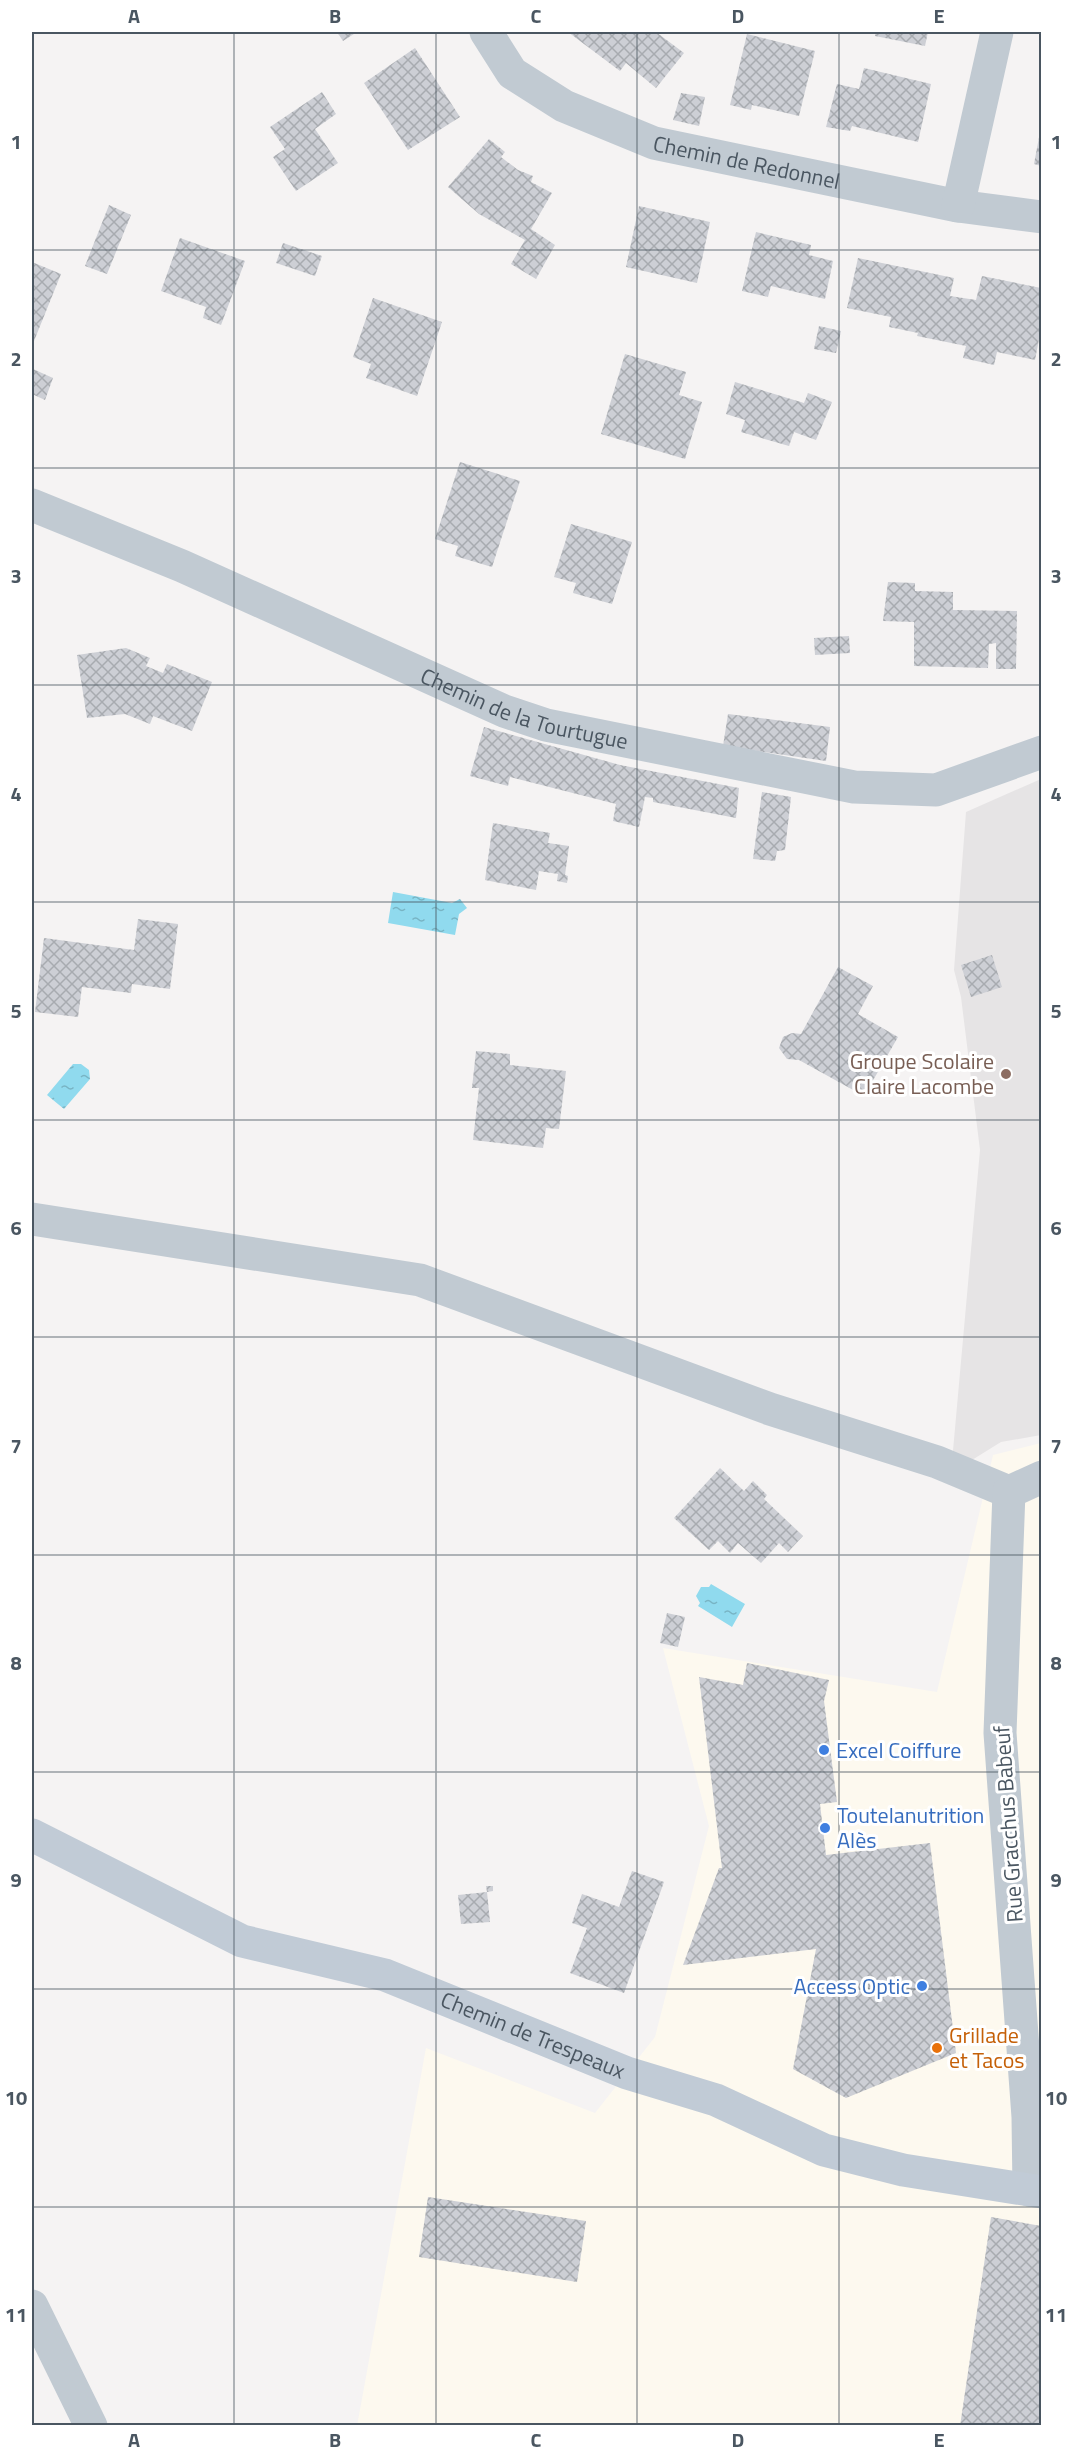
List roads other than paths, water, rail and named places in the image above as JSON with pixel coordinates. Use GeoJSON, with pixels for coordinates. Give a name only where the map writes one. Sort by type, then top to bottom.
{"type":"FeatureCollection","features":[{"type":"Feature","properties":{"kind":"street","name":"Chemin de Redonnel"},"geometry":{"type":"LineString","coordinates":[[486,32],[512,73],[564,106],[654,143],[958,206],[1041,217]]}},
{"type":"Feature","properties":{"kind":"street"},"geometry":{"type":"LineString","coordinates":[[958,206],[997,32]]}},
{"type":"Feature","properties":{"kind":"street","name":"Chemin de la Tourtugue"},"geometry":{"type":"LineString","coordinates":[[32,505],[182,566],[504,711],[546,725],[854,787],[936,790],[1041,752]]}},
{"type":"Feature","properties":{"kind":"street"},"geometry":{"type":"LineString","coordinates":[[32,1219],[420,1280],[770,1409],[937,1462],[1009,1492],[1041,1477]]}},
{"type":"Feature","properties":{"kind":"street","name":"Rue Gracchus Babeuf"},"geometry":{"type":"LineString","coordinates":[[1009,1492],[1000,1733],[1035,2191]]}},
{"type":"Feature","properties":{"kind":"street","name":"Chemin de Trespeaux"},"geometry":{"type":"LineString","coordinates":[[33,1837],[242,1941],[384,1975],[627,2073],[716,2100],[824,2150],[903,2170],[1035,2191]]}},
{"type":"Feature","properties":{"kind":"street"},"geometry":{"type":"LineString","coordinates":[[32,2306],[91,2426]]}},
{"type":"Feature","properties":{"kind":"water"},"geometry":{"type":"Polygon","coordinates":[[[393,892],[452,903],[460,899],[467,908],[459,914],[455,935],[388,923],[393,892]]]}},
{"type":"Feature","properties":{"kind":"water"},"geometry":{"type":"Polygon","coordinates":[[[73,1064],[81,1064],[89,1070],[90,1079],[64,1109],[47,1095],[73,1064]]]}},
{"type":"Feature","properties":{"kind":"water"},"geometry":{"type":"Polygon","coordinates":[[[711,1584],[745,1604],[732,1627],[698,1606],[700,1603],[696,1596],[701,1587],[709,1587],[711,1584]]]}},
{"type":"Feature","properties":{"kind":"place","name":"Groupe Scolaire Claire Lacombe"},"geometry":{"type":"Point","coordinates":[1006,1074]}},
{"type":"Feature","properties":{"kind":"place","name":"Excel Coiffure"},"geometry":{"type":"Point","coordinates":[824,1750]}},
{"type":"Feature","properties":{"kind":"place","name":"Toutelanutrition Alès"},"geometry":{"type":"Point","coordinates":[825,1828]}},
{"type":"Feature","properties":{"kind":"place","name":"Access Optic"},"geometry":{"type":"Point","coordinates":[922,1986]}},
{"type":"Feature","properties":{"kind":"place","name":"Grillade et Tacos"},"geometry":{"type":"Point","coordinates":[937,2048]}}]}
